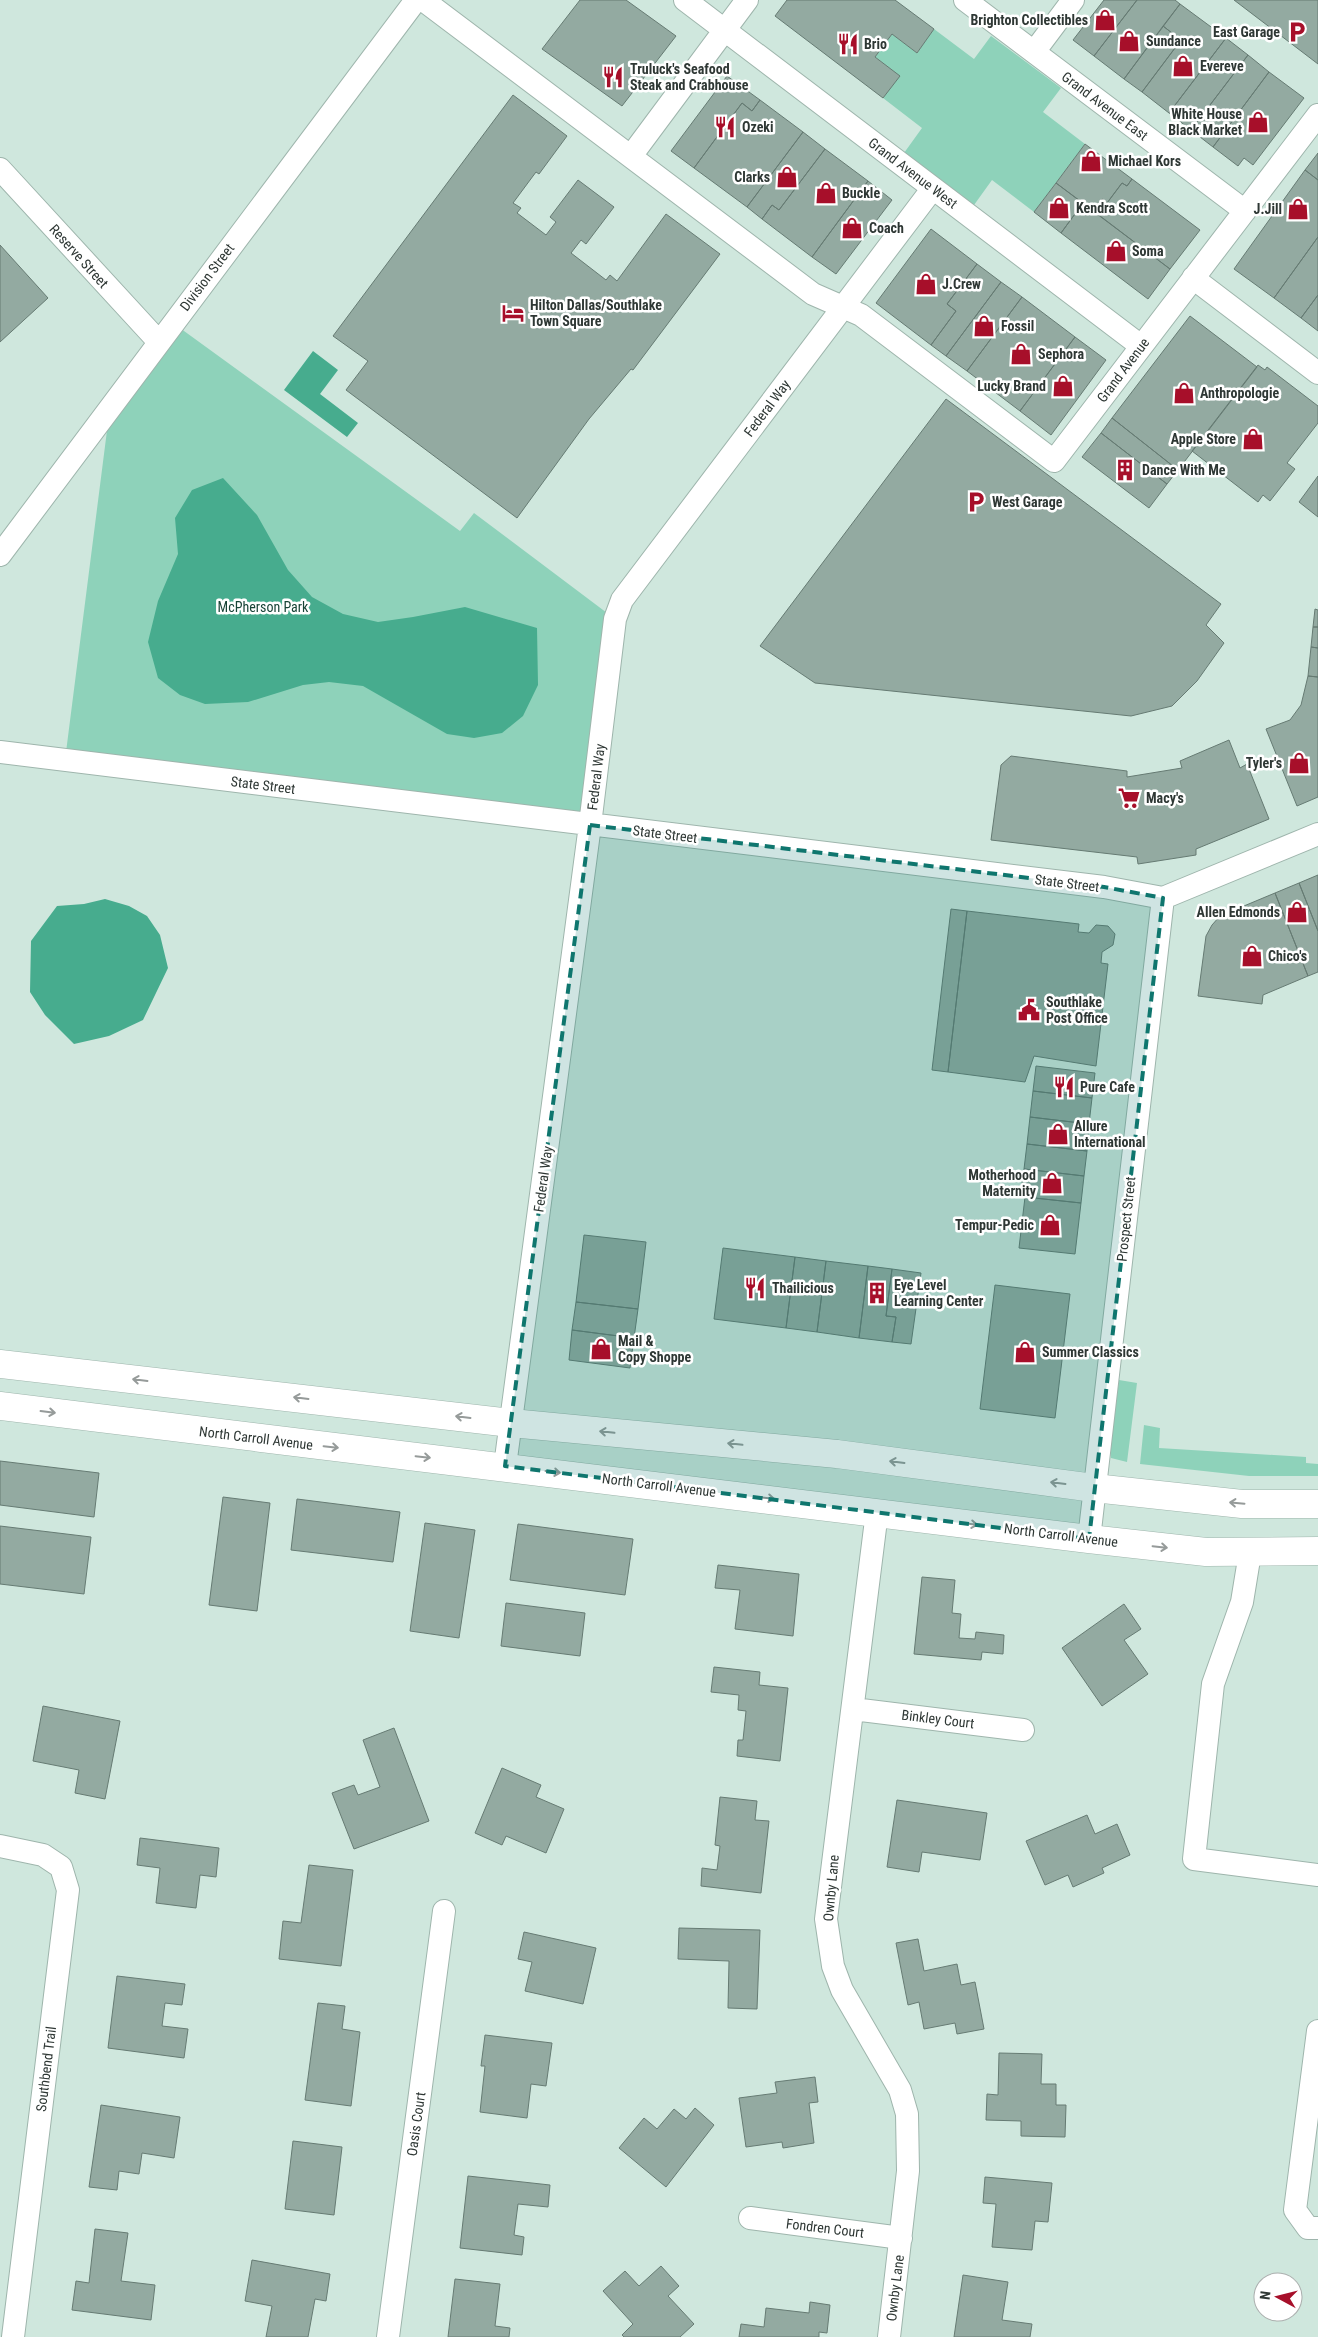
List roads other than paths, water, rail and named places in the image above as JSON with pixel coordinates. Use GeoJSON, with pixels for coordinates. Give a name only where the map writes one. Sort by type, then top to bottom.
{"type":"FeatureCollection","features":[{"type":"Feature","properties":{"kind":"main road"},"geometry":{"type":"LineString","coordinates":[[0,1364],[511,1422],[837,1454],[1094,1488],[1242,1504],[1318,1504]]}},
{"type":"Feature","properties":{"kind":"main road","name":"North Carroll Avenue"},"geometry":{"type":"LineString","coordinates":[[0,1406],[1206,1552],[1318,1551]]}},
{"type":"Feature","properties":{"kind":"street","name":"Division Street"},"geometry":{"type":"LineString","coordinates":[[0,555],[416,0]]}},
{"type":"Feature","properties":{"kind":"street"},"geometry":{"type":"LineString","coordinates":[[423,0],[813,294],[829,303],[844,306]]}},
{"type":"Feature","properties":{"kind":"street","name":"Grand Avenue West"},"geometry":{"type":"LineString","coordinates":[[684,0],[1142,346]]}},
{"type":"Feature","properties":{"kind":"street"},"geometry":{"type":"LineString","coordinates":[[631,156],[747,0]]}},
{"type":"Feature","properties":{"kind":"street","name":"Grand Avenue East"},"geometry":{"type":"LineString","coordinates":[[964,0],[1245,211]]}},
{"type":"Feature","properties":{"kind":"street"},"geometry":{"type":"LineString","coordinates":[[1034,52],[1073,0]]}},
{"type":"Feature","properties":{"kind":"street","name":"Grand Avenue"},"geometry":{"type":"LineString","coordinates":[[844,306],[862,315],[1054,461],[1318,115]]}},
{"type":"Feature","properties":{"kind":"street","name":"Reserve Street"},"geometry":{"type":"LineString","coordinates":[[0,169],[159,342]]}},
{"type":"Feature","properties":{"kind":"street","name":"Federal Way"},"geometry":{"type":"LineString","coordinates":[[505,1466],[590,825],[615,619],[622,600],[933,188]]}},
{"type":"Feature","properties":{"kind":"street"},"geometry":{"type":"LineString","coordinates":[[1193,278],[1318,373]]}},
{"type":"Feature","properties":{"kind":"street","name":"State Street"},"geometry":{"type":"LineString","coordinates":[[0,752],[1104,887],[1163,898]]}},
{"type":"Feature","properties":{"kind":"street"},"geometry":{"type":"LineString","coordinates":[[1163,898],[1318,834]]}},
{"type":"Feature","properties":{"kind":"street","name":"Prospect Street"},"geometry":{"type":"LineString","coordinates":[[1088,1539],[1163,898]]}},
{"type":"Feature","properties":{"kind":"street","name":"Ownby Lane"},"geometry":{"type":"LineString","coordinates":[[877,1512],[826,1919],[833,1966],[842,1990],[900,2090],[908,2114],[908,2171],[889,2337]]}},
{"type":"Feature","properties":{"kind":"street"},"geometry":{"type":"LineString","coordinates":[[1250,1552],[1242,1602],[1213,1684],[1194,1859],[1318,1875]]}},
{"type":"Feature","properties":{"kind":"street","name":"Binkley Court"},"geometry":{"type":"LineString","coordinates":[[853,1708],[1023,1730]]}},
{"type":"Feature","properties":{"kind":"street","name":"Southbend Trail"},"geometry":{"type":"LineString","coordinates":[[0,1846],[43,1855],[61,1867],[68,1890],[13,2337]]}},
{"type":"Feature","properties":{"kind":"street","name":"Oasis Court"},"geometry":{"type":"LineString","coordinates":[[388,2337],[444,1911]]}},
{"type":"Feature","properties":{"kind":"street"},"geometry":{"type":"LineString","coordinates":[[1318,2031],[1295,2210],[1308,2228],[1318,2228]]}},
{"type":"Feature","properties":{"kind":"street","name":"Fondren Court"},"geometry":{"type":"LineString","coordinates":[[750,2218],[901,2238]]}},
{"type":"Feature","properties":{"kind":"place","name":"Brighton Collectibles"},"geometry":{"type":"Point","coordinates":[1105,20]}},
{"type":"Feature","properties":{"kind":"place","name":"East Garage"},"geometry":{"type":"Point","coordinates":[1297,32]}},
{"type":"Feature","properties":{"kind":"place","name":"Sundance"},"geometry":{"type":"Point","coordinates":[1129,41]}},
{"type":"Feature","properties":{"kind":"place","name":"Brio"},"geometry":{"type":"Point","coordinates":[848,44]}},
{"type":"Feature","properties":{"kind":"place","name":"Evereve"},"geometry":{"type":"Point","coordinates":[1183,66]}},
{"type":"Feature","properties":{"kind":"place","name":"Truluck's Seafood Steak and Crabhouse"},"geometry":{"type":"Point","coordinates":[613,77]}},
{"type":"Feature","properties":{"kind":"place","name":"White House Black Market"},"geometry":{"type":"Point","coordinates":[1258,122]}},
{"type":"Feature","properties":{"kind":"place","name":"Ozeki"},"geometry":{"type":"Point","coordinates":[725,127]}},
{"type":"Feature","properties":{"kind":"place","name":"Michael Kors"},"geometry":{"type":"Point","coordinates":[1091,161]}},
{"type":"Feature","properties":{"kind":"place","name":"Clarks"},"geometry":{"type":"Point","coordinates":[787,177]}},
{"type":"Feature","properties":{"kind":"place","name":"Buckle"},"geometry":{"type":"Point","coordinates":[826,193]}},
{"type":"Feature","properties":{"kind":"place","name":"Kendra Scott"},"geometry":{"type":"Point","coordinates":[1059,208]}},
{"type":"Feature","properties":{"kind":"place","name":"J.Jill"},"geometry":{"type":"Point","coordinates":[1298,209]}},
{"type":"Feature","properties":{"kind":"place","name":"Coach"},"geometry":{"type":"Point","coordinates":[852,228]}},
{"type":"Feature","properties":{"kind":"place","name":"Soma"},"geometry":{"type":"Point","coordinates":[1116,251]}},
{"type":"Feature","properties":{"kind":"place","name":"J.Crew"},"geometry":{"type":"Point","coordinates":[926,284]}},
{"type":"Feature","properties":{"kind":"place","name":"Hilton Dallas/Southlake Town Square"},"geometry":{"type":"Point","coordinates":[513,313]}},
{"type":"Feature","properties":{"kind":"place","name":"Fossil"},"geometry":{"type":"Point","coordinates":[984,326]}},
{"type":"Feature","properties":{"kind":"place","name":"Sephora"},"geometry":{"type":"Point","coordinates":[1021,354]}},
{"type":"Feature","properties":{"kind":"place","name":"Lucky Brand"},"geometry":{"type":"Point","coordinates":[1063,386]}},
{"type":"Feature","properties":{"kind":"place","name":"Anthropologie"},"geometry":{"type":"Point","coordinates":[1184,393]}},
{"type":"Feature","properties":{"kind":"place","name":"Apple Store"},"geometry":{"type":"Point","coordinates":[1253,439]}},
{"type":"Feature","properties":{"kind":"place","name":"Dance With Me"},"geometry":{"type":"Point","coordinates":[1125,470]}},
{"type":"Feature","properties":{"kind":"place","name":"West Garage"},"geometry":{"type":"Point","coordinates":[976,502]}},
{"type":"Feature","properties":{"kind":"place","name":"Tyler's"},"geometry":{"type":"Point","coordinates":[1299,763]}},
{"type":"Feature","properties":{"kind":"place","name":"Macy's"},"geometry":{"type":"Point","coordinates":[1129,798]}},
{"type":"Feature","properties":{"kind":"place","name":"Allen Edmonds"},"geometry":{"type":"Point","coordinates":[1297,912]}},
{"type":"Feature","properties":{"kind":"place","name":"Chico's"},"geometry":{"type":"Point","coordinates":[1252,956]}},
{"type":"Feature","properties":{"kind":"place","name":"Southlake Post Office"},"geometry":{"type":"Point","coordinates":[1029,1010]}},
{"type":"Feature","properties":{"kind":"place","name":"Pure Cafe"},"geometry":{"type":"Point","coordinates":[1064,1087]}},
{"type":"Feature","properties":{"kind":"place","name":"Allure International"},"geometry":{"type":"Point","coordinates":[1058,1134]}},
{"type":"Feature","properties":{"kind":"place","name":"Motherhood Maternity"},"geometry":{"type":"Point","coordinates":[1052,1183]}},
{"type":"Feature","properties":{"kind":"place","name":"Tempur-Pedic"},"geometry":{"type":"Point","coordinates":[1050,1225]}},
{"type":"Feature","properties":{"kind":"place","name":"Thailicious"},"geometry":{"type":"Point","coordinates":[755,1288]}},
{"type":"Feature","properties":{"kind":"place","name":"Eye Level Learning Center"},"geometry":{"type":"Point","coordinates":[877,1293]}},
{"type":"Feature","properties":{"kind":"place","name":"Mail & Copy Shoppe"},"geometry":{"type":"Point","coordinates":[601,1349]}},
{"type":"Feature","properties":{"kind":"place","name":"Summer Classics"},"geometry":{"type":"Point","coordinates":[1025,1352]}},
{"type":"Feature","properties":{"kind":"park label","name":"McPherson Park"},"geometry":{"type":"Point","coordinates":[263,607]}}]}
